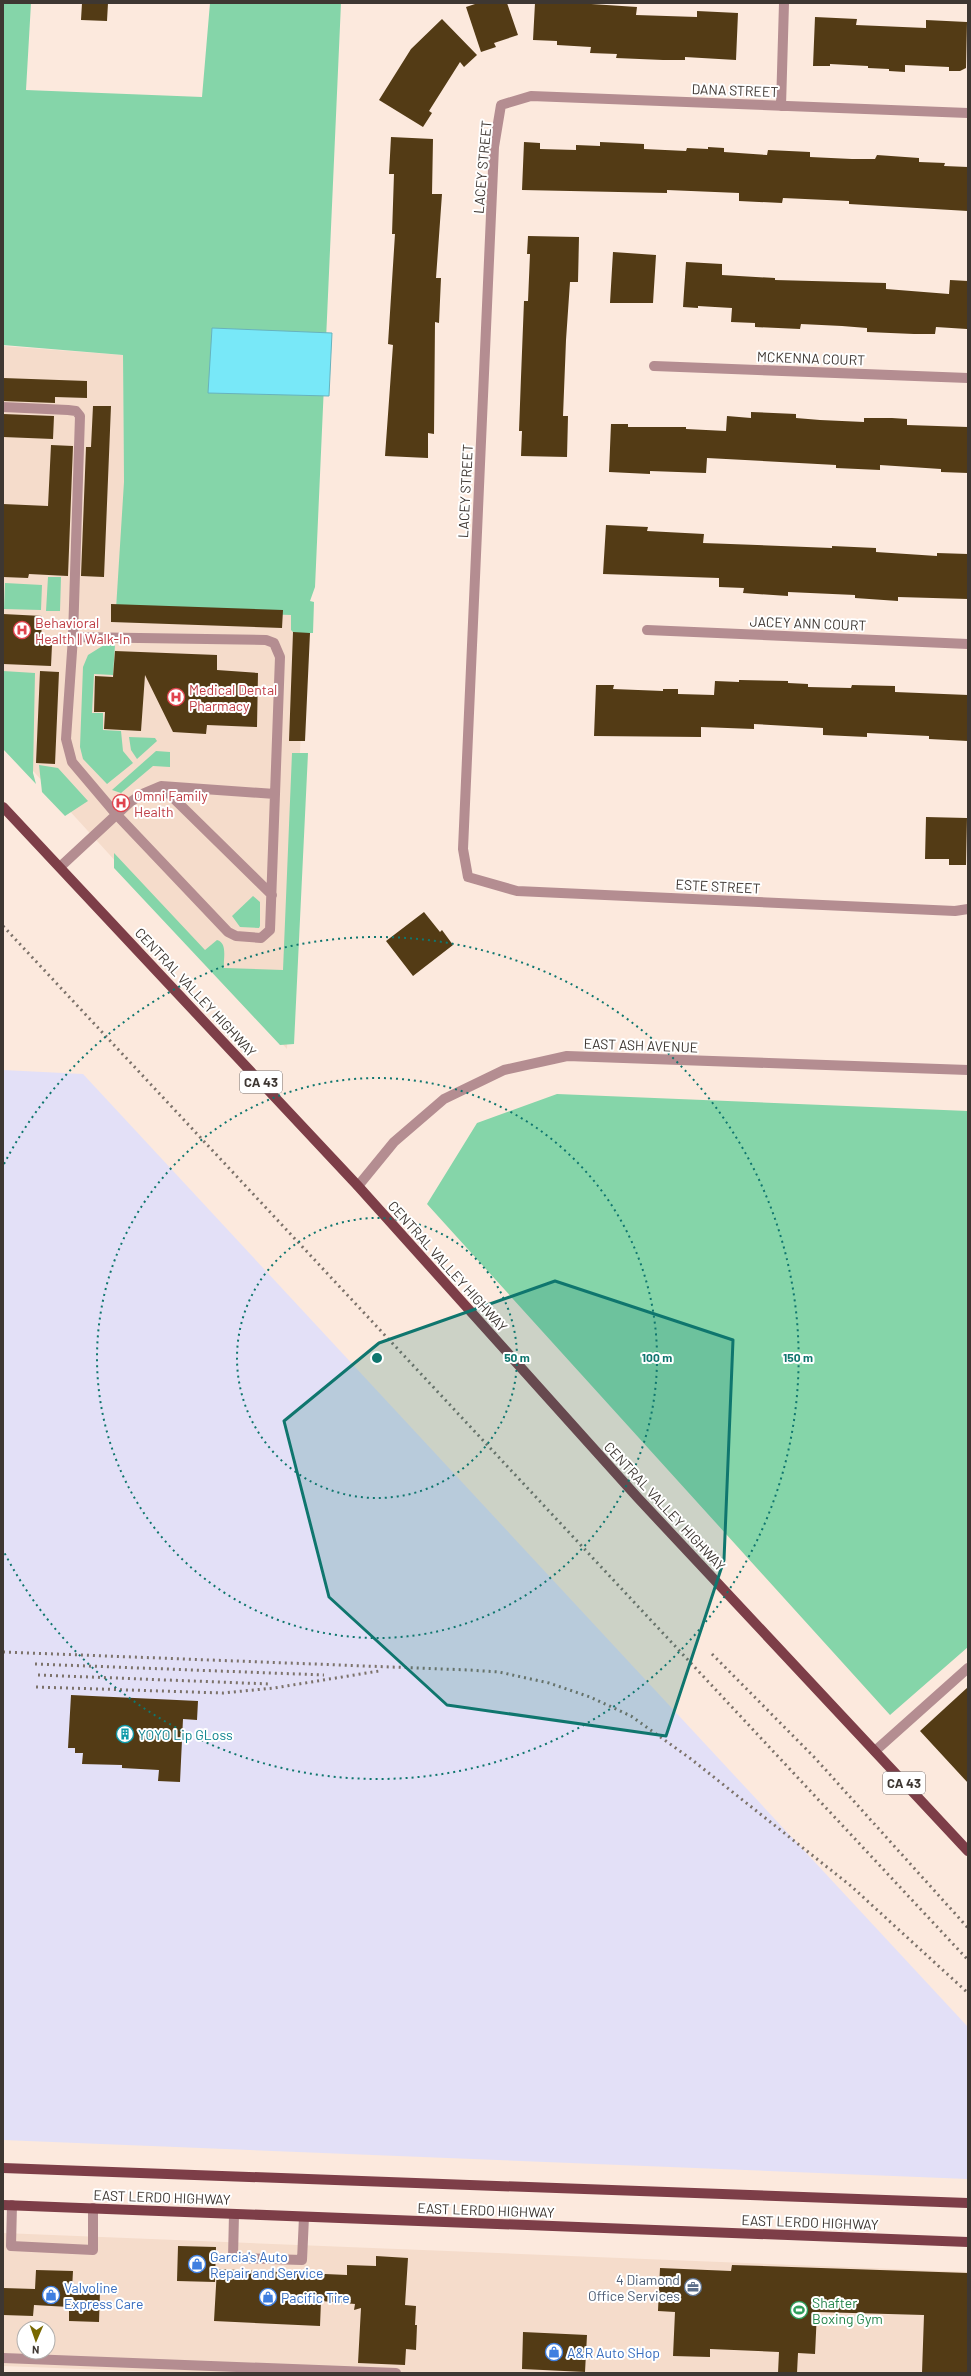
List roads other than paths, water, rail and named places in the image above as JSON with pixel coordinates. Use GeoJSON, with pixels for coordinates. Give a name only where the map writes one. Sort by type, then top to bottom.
{"type":"FeatureCollection","features":[{"type":"Feature","properties":{"kind":"main road","name":"CENTRAL VALLEY HIGHWAY"},"geometry":{"type":"LineString","coordinates":[[3,807],[358,1186],[638,1498],[968,1851]]}},
{"type":"Feature","properties":{"kind":"main road","name":"EAST LERDO HIGHWAY"},"geometry":{"type":"LineString","coordinates":[[3,2168],[968,2203]]}},
{"type":"Feature","properties":{"kind":"main road","name":"EAST LERDO HIGHWAY"},"geometry":{"type":"LineString","coordinates":[[7,2205],[968,2242]]}},
{"type":"Feature","properties":{"kind":"street"},"geometry":{"type":"LineString","coordinates":[[781,106],[784,3]]}},
{"type":"Feature","properties":{"kind":"street","name":"DANA STREET"},"geometry":{"type":"LineString","coordinates":[[501,105],[531,96],[968,113]]}},
{"type":"Feature","properties":{"kind":"street","name":"LACEY STREET"},"geometry":{"type":"LineString","coordinates":[[468,877],[463,849],[494,147],[501,105]]}},
{"type":"Feature","properties":{"kind":"street","name":"MCKENNA COURT"},"geometry":{"type":"LineString","coordinates":[[654,366],[968,378]]}},
{"type":"Feature","properties":{"kind":"street"},"geometry":{"type":"LineString","coordinates":[[3,407],[68,410],[76,411],[80,416],[73,637],[67,749],[72,762],[116,814],[228,932],[236,936],[261,938],[265,936],[270,930],[272,895],[280,657],[274,642],[266,640],[73,637]]}},
{"type":"Feature","properties":{"kind":"street","name":"JACEY ANN COURT"},"geometry":{"type":"LineString","coordinates":[[647,630],[968,644]]}},
{"type":"Feature","properties":{"kind":"street"},"geometry":{"type":"LineString","coordinates":[[60,867],[116,814],[142,794],[161,786],[275,794]]}},
{"type":"Feature","properties":{"kind":"street"},"geometry":{"type":"LineString","coordinates":[[161,786],[272,895]]}},
{"type":"Feature","properties":{"kind":"street","name":"ESTE STREET"},"geometry":{"type":"LineString","coordinates":[[468,877],[517,891],[955,911],[968,909]]}},
{"type":"Feature","properties":{"kind":"street","name":"EAST ASH AVENUE"},"geometry":{"type":"LineString","coordinates":[[358,1186],[394,1142],[444,1099],[504,1070],[567,1056],[968,1070]]}},
{"type":"Feature","properties":{"kind":"street"},"geometry":{"type":"LineString","coordinates":[[874,1751],[968,1668]]}},
{"type":"Feature","properties":{"kind":"street"},"geometry":{"type":"LineString","coordinates":[[7,2205],[7,2249],[93,2250],[93,2208]]}},
{"type":"Feature","properties":{"kind":"street"},"geometry":{"type":"LineString","coordinates":[[234,2214],[233,2258],[302,2260],[304,2217]]}},
{"type":"Feature","properties":{"kind":"street"},"geometry":{"type":"LineString","coordinates":[[3,2358],[396,2373]]}},
{"type":"Feature","properties":{"kind":"water"},"geometry":{"type":"Polygon","coordinates":[[[212,328],[332,333],[329,396],[208,393],[212,328]]]}},
{"type":"Feature","properties":{"kind":"railway"},"geometry":{"type":"LineString","coordinates":[[3,926],[968,1960]]}},
{"type":"Feature","properties":{"kind":"railway"},"geometry":{"type":"LineString","coordinates":[[3,1652],[499,1672],[549,1683],[590,1697],[631,1716],[691,1759],[851,1886],[968,1993]]}},
{"type":"Feature","properties":{"kind":"railway"},"geometry":{"type":"LineString","coordinates":[[712,1654],[815,1758],[968,1928]]}},
{"type":"Feature","properties":{"kind":"railway"},"geometry":{"type":"LineString","coordinates":[[35,1664],[324,1675]]}},
{"type":"Feature","properties":{"kind":"railway"},"geometry":{"type":"LineString","coordinates":[[36,1687],[223,1693],[274,1688],[379,1671]]}},
{"type":"Feature","properties":{"kind":"railway"},"geometry":{"type":"LineString","coordinates":[[38,1675],[270,1684]]}},
{"type":"Feature","properties":{"kind":"place","name":"Behavioral Health || Walk-In"},"geometry":{"type":"Point","coordinates":[22,630]}},
{"type":"Feature","properties":{"kind":"place","name":"Medical Dental Pharmacy"},"geometry":{"type":"Point","coordinates":[176,697]}},
{"type":"Feature","properties":{"kind":"place","name":"Omni Family Health"},"geometry":{"type":"Point","coordinates":[121,803]}},
{"type":"Feature","properties":{"kind":"place","name":"YOYO Lip GLoss"},"geometry":{"type":"Point","coordinates":[125,1734]}},
{"type":"Feature","properties":{"kind":"place","name":"Garcia's Auto Repair and Service"},"geometry":{"type":"Point","coordinates":[197,2264]}},
{"type":"Feature","properties":{"kind":"place","name":"4 Diamond Office Services"},"geometry":{"type":"Point","coordinates":[693,2287]}},
{"type":"Feature","properties":{"kind":"place","name":"Valvoline Express Care"},"geometry":{"type":"Point","coordinates":[51,2295]}},
{"type":"Feature","properties":{"kind":"place","name":"Pacific Tire"},"geometry":{"type":"Point","coordinates":[268,2297]}},
{"type":"Feature","properties":{"kind":"place","name":"Shafter Boxing Gym"},"geometry":{"type":"Point","coordinates":[799,2310]}},
{"type":"Feature","properties":{"kind":"place","name":"A&R Auto SHop"},"geometry":{"type":"Point","coordinates":[554,2352]}}]}
